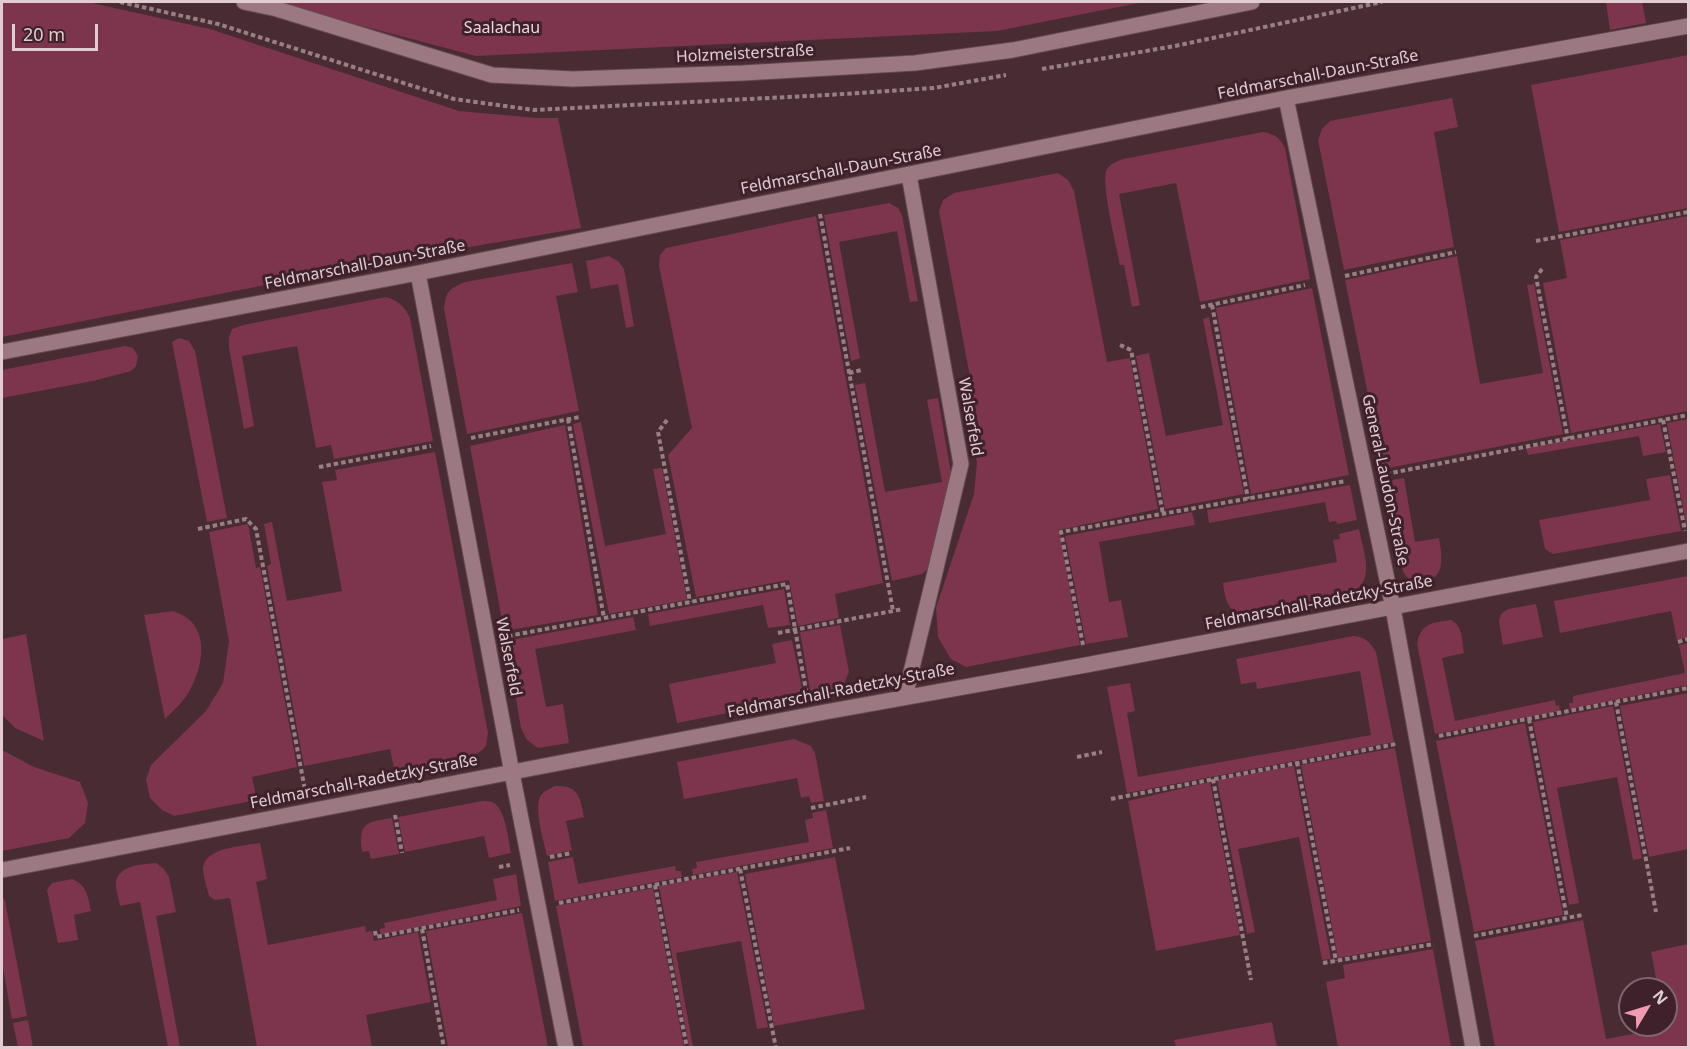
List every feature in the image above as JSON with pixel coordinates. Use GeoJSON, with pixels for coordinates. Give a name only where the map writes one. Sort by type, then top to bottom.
{"type":"FeatureCollection","features":[{"type":"Feature","properties":{"kind":"street","name":"Holzmeisterstraße"},"geometry":{"type":"LineString","coordinates":[[244,2],[277,9],[492,75],[573,79],[743,74],[915,63],[1014,50],[1252,2]]}},
{"type":"Feature","properties":{"kind":"street","name":"Feldmarschall-Daun-Straße"},"geometry":{"type":"LineString","coordinates":[[2,352],[909,176],[1286,98],[1689,26]]}},
{"type":"Feature","properties":{"kind":"street","name":"General-Laudon-Straße"},"geometry":{"type":"LineString","coordinates":[[1286,98],[1393,608],[1473,1047]]}},
{"type":"Feature","properties":{"kind":"street","name":"Walserfeld"},"geometry":{"type":"LineString","coordinates":[[905,697],[961,464],[909,176]]}},
{"type":"Feature","properties":{"kind":"street","name":"Walserfeld"},"geometry":{"type":"LineString","coordinates":[[418,273],[566,1047]]}},
{"type":"Feature","properties":{"kind":"street","name":"Feldmarschall-Radetzky-Straße"},"geometry":{"type":"LineString","coordinates":[[2,870],[905,697],[1393,608],[1687,544]]}},
{"type":"Feature","properties":{"kind":"path"},"geometry":{"type":"LineString","coordinates":[[816,194],[893,611]]}},
{"type":"Feature","properties":{"kind":"path"},"geometry":{"type":"LineString","coordinates":[[1536,241],[1689,212]]}},
{"type":"Feature","properties":{"kind":"path"},"geometry":{"type":"LineString","coordinates":[[1542,269],[1536,277],[1568,439]]}},
{"type":"Feature","properties":{"kind":"path"},"geometry":{"type":"LineString","coordinates":[[1212,305],[1248,499]]}},
{"type":"Feature","properties":{"kind":"path"},"geometry":{"type":"LineString","coordinates":[[1120,345],[1131,350],[1163,514]]}},
{"type":"Feature","properties":{"kind":"path"},"geometry":{"type":"LineString","coordinates":[[849,373],[862,370]]}},
{"type":"Feature","properties":{"kind":"path"},"geometry":{"type":"LineString","coordinates":[[1086,665],[1061,532],[1248,499],[1689,415]]}},
{"type":"Feature","properties":{"kind":"path"},"geometry":{"type":"LineString","coordinates":[[568,419],[604,618]]}},
{"type":"Feature","properties":{"kind":"path"},"geometry":{"type":"LineString","coordinates":[[667,420],[658,432],[690,602]]}},
{"type":"Feature","properties":{"kind":"path"},"geometry":{"type":"LineString","coordinates":[[1663,420],[1687,544]]}},
{"type":"Feature","properties":{"kind":"path"},"geometry":{"type":"LineString","coordinates":[[198,529],[246,519],[256,529],[309,811]]}},
{"type":"Feature","properties":{"kind":"path"},"geometry":{"type":"LineString","coordinates":[[487,640],[787,584],[810,715]]}},
{"type":"Feature","properties":{"kind":"path"},"geometry":{"type":"LineString","coordinates":[[778,633],[927,605]]}},
{"type":"Feature","properties":{"kind":"path"},"geometry":{"type":"LineString","coordinates":[[1678,642],[1689,639]]}},
{"type":"Feature","properties":{"kind":"path"},"geometry":{"type":"LineString","coordinates":[[1616,702],[1656,912]]}},
{"type":"Feature","properties":{"kind":"path"},"geometry":{"type":"LineString","coordinates":[[1529,719],[1567,918]]}},
{"type":"Feature","properties":{"kind":"path"},"geometry":{"type":"LineString","coordinates":[[1077,757],[1102,752]]}},
{"type":"Feature","properties":{"kind":"path"},"geometry":{"type":"LineString","coordinates":[[1297,762],[1336,961]]}},
{"type":"Feature","properties":{"kind":"path"},"geometry":{"type":"LineString","coordinates":[[1213,779],[1251,980]]}},
{"type":"Feature","properties":{"kind":"path"},"geometry":{"type":"LineString","coordinates":[[392,796],[402,853]]}},
{"type":"Feature","properties":{"kind":"path"},"geometry":{"type":"LineString","coordinates":[[812,808],[866,796]]}},
{"type":"Feature","properties":{"kind":"path"},"geometry":{"type":"LineString","coordinates":[[375,931],[376,937],[422,929],[850,848]]}},
{"type":"Feature","properties":{"kind":"path"},"geometry":{"type":"LineString","coordinates":[[740,869],[776,1047]]}},
{"type":"Feature","properties":{"kind":"path"},"geometry":{"type":"LineString","coordinates":[[656,885],[687,1047]]}},
{"type":"Feature","properties":{"kind":"path"},"geometry":{"type":"LineString","coordinates":[[422,929],[444,1047]]}},
{"type":"Feature","properties":{"kind":"green space"},"geometry":{"type":"Polygon","coordinates":[[[2,2],[87,2],[210,29],[459,111],[558,118],[581,228],[382,262],[2,337],[2,2]]]}},
{"type":"Feature","properties":{"kind":"green space","name":"Saalachau"},"geometry":{"type":"Polygon","coordinates":[[[271,2],[1144,2],[997,31],[476,56],[271,2]]]}},
{"type":"Feature","properties":{"kind":"green space"},"geometry":{"type":"Polygon","coordinates":[[[1606,2],[1642,2],[1646,23],[1610,30],[1606,2]]]}},
{"type":"Feature","properties":{"kind":"green space"},"geometry":{"type":"Polygon","coordinates":[[[1688,55],[1688,208],[1559,232],[1531,85],[1688,55]]]}},
{"type":"Feature","properties":{"kind":"green space"},"geometry":{"type":"Polygon","coordinates":[[[1452,98],[1458,127],[1434,132],[1454,247],[1344,270],[1318,140],[1322,129],[1330,121],[1452,98]]]}},
{"type":"Feature","properties":{"kind":"green space"},"geometry":{"type":"Polygon","coordinates":[[[1263,132],[1277,137],[1285,148],[1310,279],[1200,302],[1176,183],[1119,194],[1140,305],[1132,307],[1124,265],[1120,265],[1110,215],[1105,176],[1108,167],[1123,159],[1263,132]]]}},
{"type":"Feature","properties":{"kind":"green space"},"geometry":{"type":"Polygon","coordinates":[[[1058,173],[1068,180],[1074,191],[1107,362],[1130,358],[1158,509],[1059,530],[1080,645],[966,667],[951,659],[938,637],[936,608],[974,494],[977,462],[964,399],[970,377],[939,211],[943,200],[954,193],[1058,173]]]}},
{"type":"Feature","properties":{"kind":"green space"},"geometry":{"type":"Polygon","coordinates":[[[889,203],[898,208],[902,215],[918,301],[910,302],[897,231],[839,242],[860,358],[851,361],[824,215],[889,203]]]}},
{"type":"Feature","properties":{"kind":"green space"},"geometry":{"type":"Polygon","coordinates":[[[816,216],[883,583],[835,594],[839,618],[798,626],[789,580],[696,597],[668,455],[692,428],[659,266],[660,255],[666,248],[816,216]]]}},
{"type":"Feature","properties":{"kind":"green space"},"geometry":{"type":"Polygon","coordinates":[[[1688,216],[1688,411],[1571,433],[1543,283],[1567,278],[1560,240],[1688,216]]]}},
{"type":"Feature","properties":{"kind":"green space"},"geometry":{"type":"Polygon","coordinates":[[[609,256],[619,262],[624,269],[634,326],[626,328],[618,284],[591,289],[586,261],[609,256]]]}},
{"type":"Feature","properties":{"kind":"green space"},"geometry":{"type":"Polygon","coordinates":[[[1457,256],[1480,384],[1543,373],[1527,285],[1534,284],[1563,434],[1383,469],[1345,280],[1457,256]]]}},
{"type":"Feature","properties":{"kind":"green space"},"geometry":{"type":"Polygon","coordinates":[[[572,263],[578,292],[556,296],[579,411],[467,434],[444,309],[449,292],[465,282],[572,263]]]}},
{"type":"Feature","properties":{"kind":"green space"},"geometry":{"type":"Polygon","coordinates":[[[1312,288],[1349,475],[1251,494],[1216,308],[1312,288]]]}},
{"type":"Feature","properties":{"kind":"green space"},"geometry":{"type":"Polygon","coordinates":[[[386,297],[401,304],[410,318],[433,441],[334,459],[331,445],[316,448],[297,346],[242,356],[254,426],[244,429],[229,348],[232,329],[386,297]]]}},
{"type":"Feature","properties":{"kind":"green space"},"geometry":{"type":"Polygon","coordinates":[[[1209,317],[1244,494],[1165,509],[1136,356],[1149,353],[1166,436],[1223,425],[1203,319],[1209,317]]]}},
{"type":"Feature","properties":{"kind":"green space"},"geometry":{"type":"Polygon","coordinates":[[[179,338],[189,341],[195,351],[227,518],[207,522],[172,342],[179,338]]]}},
{"type":"Feature","properties":{"kind":"green space"},"geometry":{"type":"Polygon","coordinates":[[[125,346],[133,348],[138,356],[136,366],[131,371],[93,381],[2,398],[2,370],[125,346]]]}},
{"type":"Feature","properties":{"kind":"green space"},"geometry":{"type":"Polygon","coordinates":[[[865,383],[885,492],[942,482],[927,400],[938,398],[951,473],[927,570],[922,574],[892,581],[855,385],[865,383]]]}},
{"type":"Feature","properties":{"kind":"green space"},"geometry":{"type":"Polygon","coordinates":[[[1688,419],[1688,529],[1687,529],[1667,423],[1688,419]]]}},
{"type":"Feature","properties":{"kind":"green space"},"geometry":{"type":"Polygon","coordinates":[[[581,422],[605,546],[666,534],[653,469],[662,468],[687,600],[609,614],[573,424],[581,422]]]}},
{"type":"Feature","properties":{"kind":"green space"},"geometry":{"type":"Polygon","coordinates":[[[1660,424],[1666,452],[1643,456],[1639,436],[1528,455],[1526,448],[1660,424]]]}},
{"type":"Feature","properties":{"kind":"green space"},"geometry":{"type":"Polygon","coordinates":[[[565,425],[598,615],[504,631],[470,446],[565,425]]]}},
{"type":"Feature","properties":{"kind":"green space"},"geometry":{"type":"Polygon","coordinates":[[[435,452],[488,733],[486,746],[480,752],[458,760],[395,773],[390,749],[304,766],[267,566],[271,564],[264,524],[272,522],[287,601],[342,591],[322,482],[337,480],[335,470],[435,452]]]}},
{"type":"Feature","properties":{"kind":"green space"},"geometry":{"type":"Polygon","coordinates":[[[1670,475],[1681,531],[1553,554],[1545,549],[1539,520],[1650,500],[1646,479],[1670,475]]]}},
{"type":"Feature","properties":{"kind":"green space"},"geometry":{"type":"Polygon","coordinates":[[[1404,478],[1415,542],[1439,538],[1441,565],[1439,571],[1430,579],[1421,581],[1410,581],[1403,572],[1386,481],[1404,478]]]}},
{"type":"Feature","properties":{"kind":"green space"},"geometry":{"type":"Polygon","coordinates":[[[1350,485],[1357,520],[1337,524],[1336,521],[1329,522],[1325,502],[1209,523],[1207,510],[1350,485]]]}},
{"type":"Feature","properties":{"kind":"green space"},"geometry":{"type":"Polygon","coordinates":[[[1192,512],[1195,525],[1099,542],[1109,602],[1121,600],[1128,637],[1086,644],[1065,536],[1192,512]]]}},
{"type":"Feature","properties":{"kind":"green space"},"geometry":{"type":"Polygon","coordinates":[[[248,524],[256,568],[260,567],[297,767],[252,777],[257,800],[174,816],[162,810],[150,798],[146,780],[151,765],[206,711],[223,683],[229,641],[209,532],[248,524]]]}},
{"type":"Feature","properties":{"kind":"green space"},"geometry":{"type":"Polygon","coordinates":[[[1359,529],[1366,574],[1358,588],[1350,593],[1240,616],[1229,606],[1223,583],[1337,562],[1333,540],[1340,539],[1339,534],[1359,529]]]}},
{"type":"Feature","properties":{"kind":"green space"},"geometry":{"type":"Polygon","coordinates":[[[1688,576],[1688,637],[1677,640],[1671,611],[1560,633],[1554,601],[1688,576]]]}},
{"type":"Feature","properties":{"kind":"green space"},"geometry":{"type":"Polygon","coordinates":[[[784,589],[790,625],[768,628],[763,605],[650,626],[648,614],[784,589]]]}},
{"type":"Feature","properties":{"kind":"green space"},"geometry":{"type":"Polygon","coordinates":[[[1536,604],[1543,637],[1503,645],[1499,621],[1501,614],[1508,609],[1536,604]]]}},
{"type":"Feature","properties":{"kind":"green space"},"geometry":{"type":"Polygon","coordinates":[[[173,611],[186,617],[194,625],[199,634],[201,654],[192,686],[182,702],[165,719],[144,615],[173,611]]]}},
{"type":"Feature","properties":{"kind":"green space"},"geometry":{"type":"Polygon","coordinates":[[[633,617],[636,630],[535,649],[546,707],[563,704],[569,743],[538,748],[527,740],[521,728],[506,641],[633,617]]]}},
{"type":"Feature","properties":{"kind":"green space"},"geometry":{"type":"Polygon","coordinates":[[[1451,620],[1460,630],[1464,653],[1442,658],[1455,721],[1555,700],[1560,711],[1435,734],[1417,644],[1421,631],[1429,625],[1451,620]]]}},
{"type":"Feature","properties":{"kind":"green space"},"geometry":{"type":"Polygon","coordinates":[[[840,625],[849,672],[843,686],[837,691],[811,696],[800,632],[840,625]]]}},
{"type":"Feature","properties":{"kind":"green space"},"geometry":{"type":"Polygon","coordinates":[[[26,634],[44,741],[15,728],[2,715],[2,639],[26,634]]]}},
{"type":"Feature","properties":{"kind":"green space"},"geometry":{"type":"Polygon","coordinates":[[[1353,636],[1367,641],[1376,652],[1394,742],[1127,793],[1107,687],[1130,683],[1135,711],[1127,713],[1138,777],[1371,735],[1360,671],[1257,689],[1256,682],[1241,684],[1236,659],[1353,636]]]}},
{"type":"Feature","properties":{"kind":"green space"},"geometry":{"type":"Polygon","coordinates":[[[792,640],[804,698],[677,723],[669,684],[776,663],[772,644],[792,640]]]}},
{"type":"Feature","properties":{"kind":"green space"},"geometry":{"type":"Polygon","coordinates":[[[1688,643],[1688,685],[1570,709],[1569,703],[1573,703],[1573,696],[1685,673],[1679,645],[1688,643]]]}},
{"type":"Feature","properties":{"kind":"green space"},"geometry":{"type":"Polygon","coordinates":[[[1688,693],[1688,849],[1649,857],[1620,706],[1688,693]]]}},
{"type":"Feature","properties":{"kind":"green space"},"geometry":{"type":"Polygon","coordinates":[[[1613,706],[1642,858],[1633,860],[1617,777],[1557,788],[1579,903],[1569,905],[1533,722],[1613,706]]]}},
{"type":"Feature","properties":{"kind":"green space"},"geometry":{"type":"Polygon","coordinates":[[[1525,723],[1563,915],[1474,932],[1436,741],[1525,723]]]}},
{"type":"Feature","properties":{"kind":"green space"},"geometry":{"type":"Polygon","coordinates":[[[794,739],[811,746],[815,753],[824,801],[811,803],[809,796],[801,798],[797,778],[684,799],[677,762],[794,739]]]}},
{"type":"Feature","properties":{"kind":"green space"},"geometry":{"type":"Polygon","coordinates":[[[1395,748],[1431,941],[1338,958],[1301,765],[1395,748]]]}},
{"type":"Feature","properties":{"kind":"green space"},"geometry":{"type":"Polygon","coordinates":[[[2,750],[34,767],[80,782],[88,803],[85,823],[69,838],[2,851],[2,750]]]}},
{"type":"Feature","properties":{"kind":"green space"},"geometry":{"type":"Polygon","coordinates":[[[1294,766],[1331,959],[1322,960],[1299,837],[1238,849],[1255,932],[1247,934],[1217,780],[1294,766]]]}},
{"type":"Feature","properties":{"kind":"green space"},"geometry":{"type":"Polygon","coordinates":[[[1210,782],[1240,935],[1156,951],[1128,801],[1210,782]]]}},
{"type":"Feature","properties":{"kind":"green space"},"geometry":{"type":"Polygon","coordinates":[[[555,786],[574,790],[579,798],[584,817],[566,821],[572,850],[547,856],[540,826],[538,803],[546,790],[555,786]]]}},
{"type":"Feature","properties":{"kind":"green space"},"geometry":{"type":"Polygon","coordinates":[[[482,801],[497,805],[506,825],[511,853],[489,858],[484,836],[405,852],[398,817],[482,801]]]}},
{"type":"Feature","properties":{"kind":"green space"},"geometry":{"type":"Polygon","coordinates":[[[826,810],[833,848],[693,875],[692,869],[697,868],[696,862],[809,842],[805,820],[813,818],[812,813],[826,810]]]}},
{"type":"Feature","properties":{"kind":"green space"},"geometry":{"type":"Polygon","coordinates":[[[392,818],[399,854],[371,859],[369,851],[362,852],[363,830],[370,823],[392,818]]]}},
{"type":"Feature","properties":{"kind":"green space"},"geometry":{"type":"Polygon","coordinates":[[[260,843],[267,879],[256,882],[268,945],[365,926],[366,932],[372,931],[374,941],[418,932],[431,1002],[366,1015],[372,1047],[257,1047],[230,898],[215,900],[209,896],[203,868],[205,861],[218,852],[260,843]]]}},
{"type":"Feature","properties":{"kind":"green space"},"geometry":{"type":"Polygon","coordinates":[[[573,857],[578,884],[675,866],[676,871],[681,871],[682,877],[555,901],[548,862],[573,857]]]}},
{"type":"Feature","properties":{"kind":"green space"},"geometry":{"type":"Polygon","coordinates":[[[835,857],[865,1009],[774,1026],[745,874],[835,857]]]}},
{"type":"Feature","properties":{"kind":"green space"},"geometry":{"type":"Polygon","coordinates":[[[156,863],[169,877],[176,912],[156,916],[180,1047],[168,1047],[140,902],[120,906],[116,888],[118,876],[122,872],[138,865],[156,863]]]}},
{"type":"Feature","properties":{"kind":"green space"},"geometry":{"type":"Polygon","coordinates":[[[737,872],[768,1027],[757,1029],[741,941],[676,953],[693,1047],[689,1047],[659,886],[737,872]]]}},
{"type":"Feature","properties":{"kind":"green space"},"geometry":{"type":"Polygon","coordinates":[[[516,874],[521,906],[380,935],[380,929],[385,928],[384,923],[497,900],[493,879],[516,874]]]}},
{"type":"Feature","properties":{"kind":"green space"},"geometry":{"type":"Polygon","coordinates":[[[72,879],[84,888],[91,911],[74,915],[78,940],[58,943],[47,890],[52,883],[72,879]]]}},
{"type":"Feature","properties":{"kind":"green space"},"geometry":{"type":"Polygon","coordinates":[[[653,888],[684,1047],[583,1047],[556,906],[653,888]]]}},
{"type":"Feature","properties":{"kind":"green space"},"geometry":{"type":"Polygon","coordinates":[[[2,895],[27,1016],[12,1019],[2,962],[2,895]]]}},
{"type":"Feature","properties":{"kind":"green space"},"geometry":{"type":"Polygon","coordinates":[[[522,913],[548,1047],[448,1047],[426,931],[522,913]]]}},
{"type":"Feature","properties":{"kind":"green space"},"geometry":{"type":"Polygon","coordinates":[[[1583,920],[1606,1039],[1618,1037],[1678,1037],[1678,977],[1656,977],[1651,952],[1688,944],[1688,1047],[1495,1047],[1475,941],[1583,920]]]}},
{"type":"Feature","properties":{"kind":"green space"},"geometry":{"type":"Polygon","coordinates":[[[1433,949],[1451,1047],[1338,1047],[1326,982],[1345,978],[1343,965],[1433,949]]]}},
{"type":"Feature","properties":{"kind":"green space"},"geometry":{"type":"Polygon","coordinates":[[[28,1020],[33,1047],[18,1047],[13,1023],[28,1020]]]}},
{"type":"Feature","properties":{"kind":"green space"},"geometry":{"type":"Polygon","coordinates":[[[1272,1022],[1277,1047],[1176,1047],[1174,1040],[1272,1022]]]}}]}
